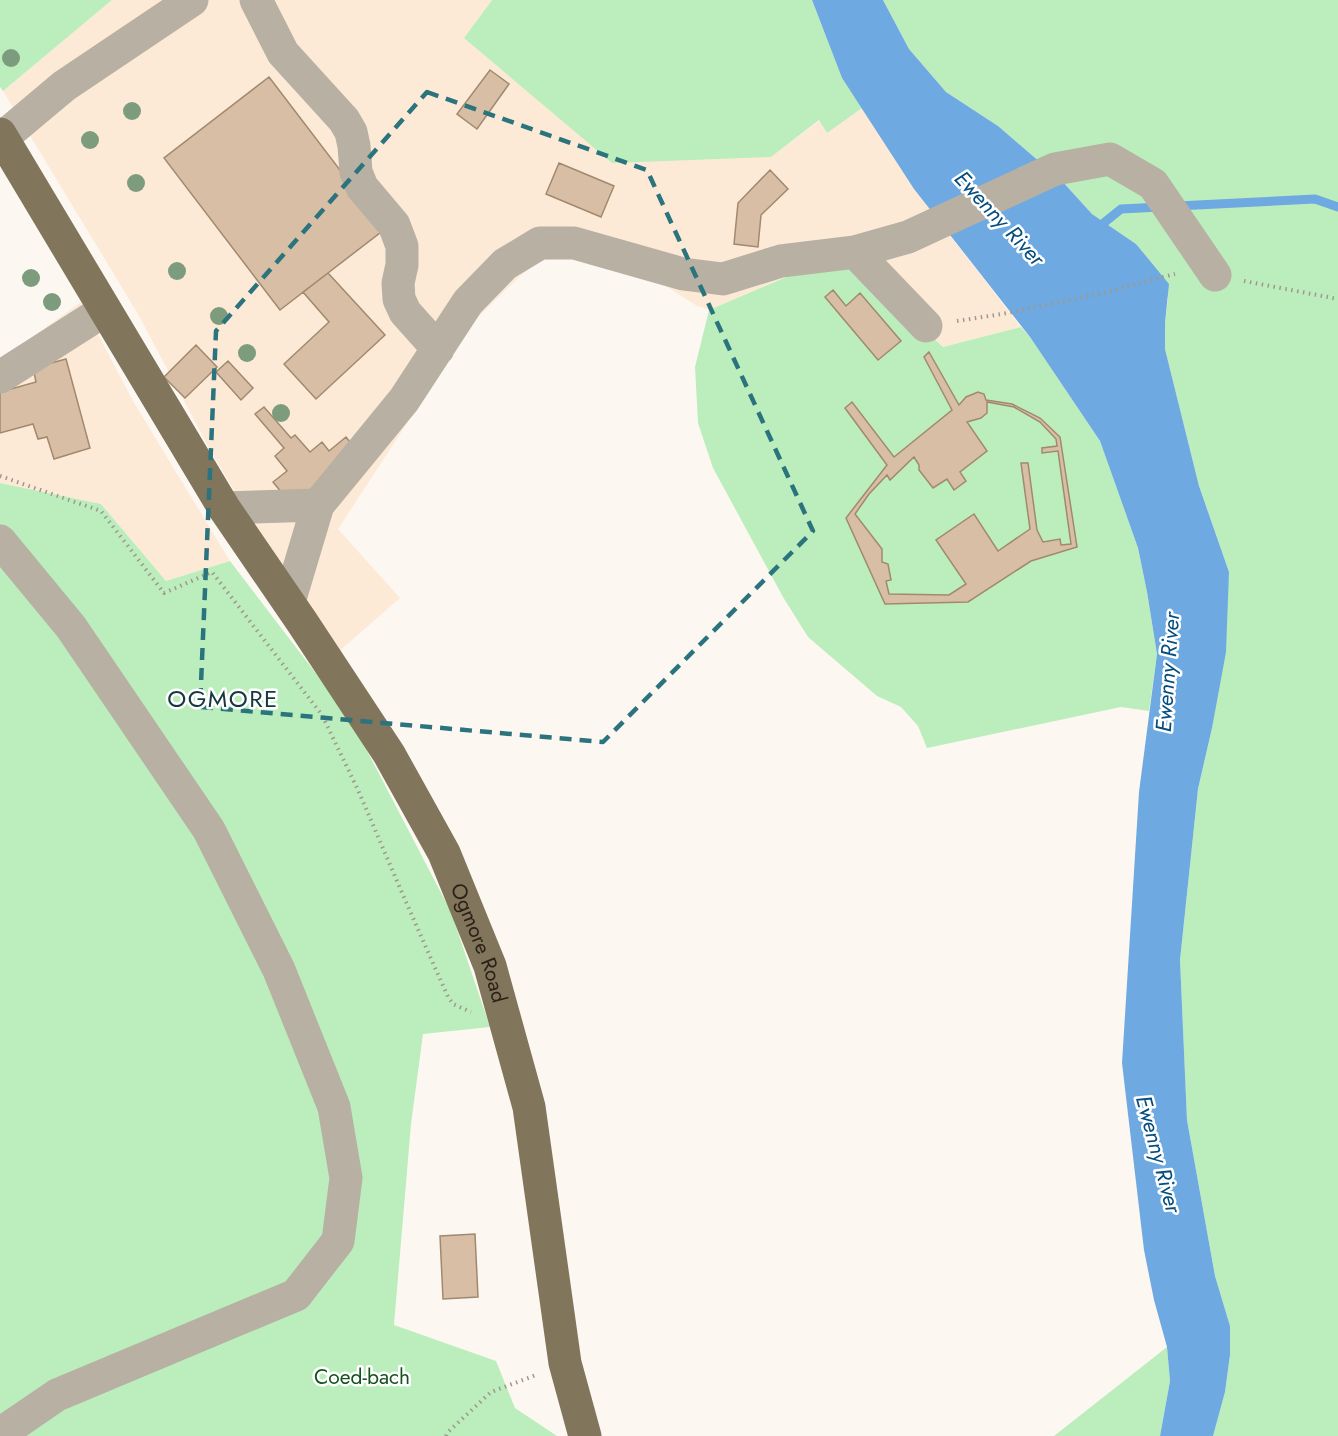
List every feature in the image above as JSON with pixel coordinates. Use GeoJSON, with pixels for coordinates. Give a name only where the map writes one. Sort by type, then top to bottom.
{"type":"FeatureCollection","features":[{"type":"Feature","properties":{"kind":"main road","name":"Ogmore Road"},"geometry":{"type":"LineString","coordinates":[[1,136],[224,508],[389,754],[444,853],[490,966],[529,1107],[565,1363],[585,1436]]}},
{"type":"Feature","properties":{"kind":"street"},"geometry":{"type":"LineString","coordinates":[[1,136],[64,87],[192,0]]}},
{"type":"Feature","properties":{"kind":"street"},"geometry":{"type":"LineString","coordinates":[[256,0],[283,53],[344,120],[351,132],[356,172],[362,187],[394,225],[402,246],[402,265],[398,283],[399,299],[405,312],[438,349]]}},
{"type":"Feature","properties":{"kind":"street"},"geometry":{"type":"LineString","coordinates":[[289,602],[318,505],[404,400],[468,303],[505,264],[540,243],[574,243],[684,274],[723,279],[782,261],[855,252],[908,237],[1055,169],[1110,159],[1153,184],[1215,275]]}},
{"type":"Feature","properties":{"kind":"street"},"geometry":{"type":"LineString","coordinates":[[855,252],[926,326]]}},
{"type":"Feature","properties":{"kind":"street"},"geometry":{"type":"LineString","coordinates":[[0,377],[105,310]]}},
{"type":"Feature","properties":{"kind":"street"},"geometry":{"type":"LineString","coordinates":[[224,508],[318,505]]}},
{"type":"Feature","properties":{"kind":"street"},"geometry":{"type":"LineString","coordinates":[[0,541],[71,627],[209,830],[279,970],[334,1107],[346,1178],[338,1241],[296,1295],[57,1395],[0,1434]]}},
{"type":"Feature","properties":{"kind":"path"},"geometry":{"type":"LineString","coordinates":[[1215,275],[1338,299]]}},
{"type":"Feature","properties":{"kind":"path"},"geometry":{"type":"LineString","coordinates":[[926,326],[1002,315],[1094,295],[1157,278]]}},
{"type":"Feature","properties":{"kind":"path"},"geometry":{"type":"LineString","coordinates":[[0,476],[101,511],[164,592],[212,572],[322,715],[358,790],[448,997],[458,1007],[506,1024]]}},
{"type":"Feature","properties":{"kind":"path"},"geometry":{"type":"LineString","coordinates":[[446,1436],[491,1392],[565,1363]]}},
{"type":"Feature","properties":{"kind":"highlighted area"},"geometry":{"type":"Polygon","coordinates":[[[427,92],[647,170],[813,531],[603,742],[200,707],[216,331],[427,92]]]}},
{"type":"Feature","properties":{"kind":"shaded area"},"geometry":{"type":"Polygon","coordinates":[[[112,0],[492,0],[464,38],[771,157],[820,120],[827,132],[862,108],[914,189],[1021,327],[943,347],[896,303],[824,261],[709,310],[697,306],[661,283],[556,254],[540,261],[521,275],[473,322],[338,529],[400,598],[337,653],[301,602],[210,450],[138,314],[3,91],[112,0]]]}},
{"type":"Feature","properties":{"kind":"shaded area"},"geometry":{"type":"Polygon","coordinates":[[[81,302],[133,401],[230,561],[166,581],[101,504],[0,483],[0,360],[81,302]]]}},
{"type":"Feature","properties":{"kind":"green space"},"geometry":{"type":"Polygon","coordinates":[[[0,0],[112,0],[3,91],[0,87],[0,0]]]}},
{"type":"Feature","properties":{"kind":"green space"},"geometry":{"type":"Polygon","coordinates":[[[492,0],[812,0],[842,78],[862,108],[827,133],[819,120],[771,157],[612,163],[464,38],[492,0]]]}},
{"type":"Feature","properties":{"kind":"green space"},"geometry":{"type":"Polygon","coordinates":[[[883,0],[1338,0],[1338,1436],[1213,1436],[1225,1392],[1230,1355],[1230,1326],[1215,1276],[1187,1120],[1180,960],[1198,789],[1212,728],[1229,572],[1199,486],[1165,349],[1168,298],[1136,244],[1092,214],[1062,181],[998,126],[946,92],[909,49],[883,0]]]}},
{"type":"Feature","properties":{"kind":"green space"},"geometry":{"type":"Polygon","coordinates":[[[824,261],[843,262],[896,303],[943,347],[1021,327],[1030,337],[1100,441],[1138,548],[1157,654],[1149,711],[1121,707],[927,748],[918,726],[901,707],[877,696],[808,637],[783,597],[713,468],[698,423],[695,367],[709,310],[824,261]]]}},
{"type":"Feature","properties":{"kind":"green space","name":"Coed-bach"},"geometry":{"type":"Polygon","coordinates":[[[0,483],[101,504],[166,581],[230,561],[350,718],[451,912],[490,1027],[423,1034],[411,1124],[394,1325],[496,1361],[515,1408],[557,1436],[0,1436],[0,483]]]}},
{"type":"Feature","properties":{"kind":"green space"},"geometry":{"type":"Polygon","coordinates":[[[1167,1347],[1170,1381],[1160,1436],[1054,1436],[1167,1347]]]}},
{"type":"Feature","properties":{"kind":"water","name":"Ewenny River"},"geometry":{"type":"Polygon","coordinates":[[[812,0],[883,0],[909,49],[946,92],[998,126],[1062,181],[1092,214],[1136,244],[1169,284],[1165,349],[1199,486],[1229,572],[1226,652],[1198,789],[1180,960],[1187,1120],[1215,1276],[1230,1326],[1230,1355],[1225,1392],[1213,1436],[1160,1436],[1170,1381],[1167,1347],[1154,1300],[1144,1250],[1122,1063],[1139,792],[1157,654],[1138,548],[1100,441],[1030,337],[914,189],[842,78],[812,0]]]}},
{"type":"Feature","properties":{"kind":"building"},"geometry":{"type":"Polygon","coordinates":[[[490,70],[509,84],[477,129],[457,114],[490,70]]]}},
{"type":"Feature","properties":{"kind":"building"},"geometry":{"type":"Polygon","coordinates":[[[269,77],[385,229],[280,310],[164,158],[269,77]]]}},
{"type":"Feature","properties":{"kind":"building"},"geometry":{"type":"Polygon","coordinates":[[[559,163],[614,186],[601,217],[546,194],[559,163]]]}},
{"type":"Feature","properties":{"kind":"building"},"geometry":{"type":"Polygon","coordinates":[[[770,170],[788,189],[761,215],[758,247],[734,244],[738,203],[770,170]]]}},
{"type":"Feature","properties":{"kind":"building"},"geometry":{"type":"Polygon","coordinates":[[[328,273],[385,335],[316,399],[284,364],[329,322],[303,292],[328,273]]]}},
{"type":"Feature","properties":{"kind":"building"},"geometry":{"type":"Polygon","coordinates":[[[833,290],[846,306],[860,293],[901,341],[878,360],[825,297],[833,290]]]}},
{"type":"Feature","properties":{"kind":"building"},"geometry":{"type":"Polygon","coordinates":[[[196,345],[217,367],[185,398],[164,377],[196,345]]]}},
{"type":"Feature","properties":{"kind":"building"},"geometry":{"type":"Polygon","coordinates":[[[929,352],[959,405],[966,397],[978,392],[984,394],[986,400],[1012,404],[1040,418],[1060,437],[1077,547],[1031,561],[968,602],[885,604],[846,518],[887,465],[845,408],[852,402],[894,457],[952,410],[924,357],[929,352]],[[987,402],[987,413],[981,418],[967,422],[987,451],[960,472],[966,481],[954,490],[947,479],[933,488],[919,470],[914,457],[890,480],[887,475],[869,494],[855,514],[882,549],[882,562],[888,564],[891,580],[886,581],[889,594],[949,595],[966,584],[936,540],[974,514],[998,551],[1030,529],[1021,463],[1028,463],[1037,530],[1043,542],[1060,539],[1061,545],[1071,544],[1058,451],[1042,453],[1042,448],[1057,446],[1056,439],[1040,422],[1014,407],[987,402]]]}},
{"type":"Feature","properties":{"kind":"building"},"geometry":{"type":"Polygon","coordinates":[[[66,359],[90,448],[54,459],[47,437],[38,439],[33,424],[0,433],[0,392],[36,382],[33,368],[66,359]]]}},
{"type":"Feature","properties":{"kind":"building"},"geometry":{"type":"Polygon","coordinates":[[[228,361],[253,388],[241,400],[216,372],[228,361]]]}},
{"type":"Feature","properties":{"kind":"building"},"geometry":{"type":"Polygon","coordinates":[[[264,407],[291,438],[295,435],[310,452],[322,442],[329,451],[346,437],[354,447],[338,466],[292,505],[273,482],[287,471],[275,456],[284,448],[255,414],[264,407]]]}},
{"type":"Feature","properties":{"kind":"building"},"geometry":{"type":"Polygon","coordinates":[[[475,1234],[478,1297],[443,1299],[440,1236],[475,1234]]]}},
{"type":"Feature","properties":{"kind":"waterway"},"geometry":{"type":"LineString","coordinates":[[1177,206],[1315,199],[1338,207]]}},
{"type":"Feature","properties":{"kind":"waterway"},"geometry":{"type":"LineString","coordinates":[[1095,230],[1121,209],[1160,207]]}},
{"type":"Feature","properties":{"kind":"district","name":"OGMORE"},"geometry":{"type":"Point","coordinates":[223,698]}}]}
